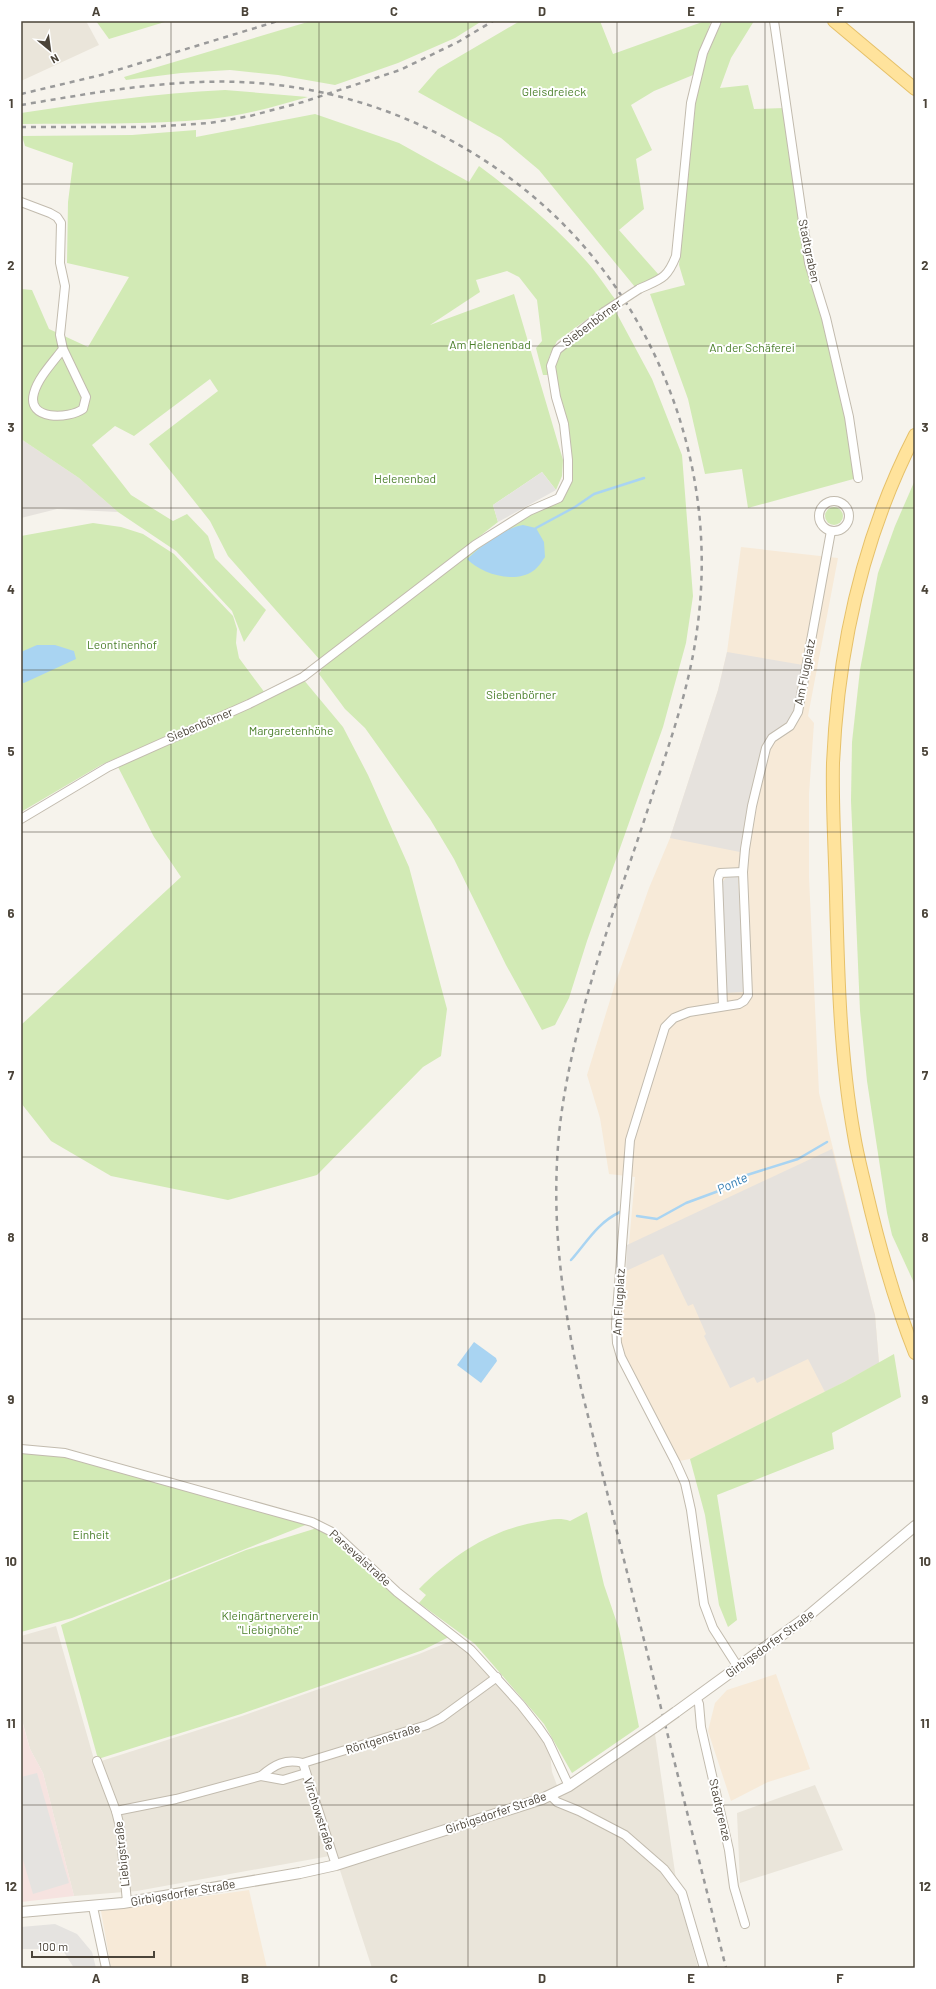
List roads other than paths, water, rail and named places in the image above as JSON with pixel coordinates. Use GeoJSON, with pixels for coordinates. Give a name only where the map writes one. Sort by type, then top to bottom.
{"type":"FeatureCollection","features":[{"type":"Feature","properties":{"kind":"main road"},"geometry":{"type":"LineString","coordinates":[[834,21],[915,89]]}},
{"type":"Feature","properties":{"kind":"main road"},"geometry":{"type":"LineString","coordinates":[[915,435],[888,496],[863,570],[853,608],[839,686],[833,764],[838,951],[842,1033],[854,1135],[879,1246],[912,1333],[915,1353]]}},
{"type":"Feature","properties":{"kind":"street","name":"Siebenbörner"},"geometry":{"type":"LineString","coordinates":[[21,819],[108,767],[249,704],[303,676],[475,544],[529,511],[559,498],[568,480],[568,460],[564,424],[556,397],[551,366],[557,350],[604,312],[640,289],[663,278],[670,271],[676,256],[691,103],[704,53],[717,21]]}},
{"type":"Feature","properties":{"kind":"street","name":"Stadtgraben"},"geometry":{"type":"LineString","coordinates":[[774,21],[809,263],[826,318],[849,417],[858,478]]}},
{"type":"Feature","properties":{"kind":"street"},"geometry":{"type":"LineString","coordinates":[[21,202],[50,213],[57,217],[61,223],[60,263],[65,286],[60,335],[63,349],[84,390],[86,404],[83,409],[78,412],[57,417],[42,413],[37,408],[33,397],[34,392],[44,375],[63,349]]}},
{"type":"Feature","properties":{"kind":"street","name":"Am Flugplatz"},"geometry":{"type":"LineString","coordinates":[[738,1667],[713,1628],[704,1604],[691,1510],[685,1483],[621,1357],[617,1343],[616,1324],[630,1140],[665,1027],[674,1018],[688,1012],[744,1001],[748,995],[743,872],[752,806],[766,748],[772,738],[790,726],[798,712],[831,530]]}},
{"type":"Feature","properties":{"kind":"street"},"geometry":{"type":"LineString","coordinates":[[723,1006],[718,879],[720,873],[743,872]]}},
{"type":"Feature","properties":{"kind":"street","name":"Parsevalstraße"},"geometry":{"type":"LineString","coordinates":[[21,1450],[65,1453],[320,1525],[340,1537],[398,1592],[456,1637],[497,1677],[542,1732],[569,1786]]}},
{"type":"Feature","properties":{"kind":"street","name":"Girbigsdorfer Straße"},"geometry":{"type":"LineString","coordinates":[[21,1912],[93,1907],[300,1873],[336,1865],[550,1796],[569,1786],[655,1727],[808,1616],[915,1526]]}},
{"type":"Feature","properties":{"kind":"street","name":"Röntgenstraße"},"geometry":{"type":"LineString","coordinates":[[261,1776],[271,1767],[293,1760],[303,1763],[427,1725],[441,1718],[497,1677]]}},
{"type":"Feature","properties":{"kind":"street","name":"Stadtgrenze"},"geometry":{"type":"LineString","coordinates":[[696,1697],[699,1704],[701,1727],[729,1850],[734,1887],[745,1924]]}},
{"type":"Feature","properties":{"kind":"street","name":"Liebigstraße"},"geometry":{"type":"LineString","coordinates":[[97,1761],[116,1811],[124,1863],[127,1902]]}},
{"type":"Feature","properties":{"kind":"street","name":"Virchowstraße"},"geometry":{"type":"LineString","coordinates":[[303,1763],[336,1865]]}},
{"type":"Feature","properties":{"kind":"street","name":"Röntgenstraße"},"geometry":{"type":"LineString","coordinates":[[116,1811],[176,1799],[261,1776],[283,1780],[306,1773]]}},
{"type":"Feature","properties":{"kind":"street"},"geometry":{"type":"LineString","coordinates":[[550,1796],[558,1802],[579,1811],[625,1835],[664,1869],[682,1893],[704,1968]]}},
{"type":"Feature","properties":{"kind":"street"},"geometry":{"type":"LineString","coordinates":[[93,1907],[106,1968]]}},
{"type":"Feature","properties":{"kind":"water"},"geometry":{"type":"Polygon","coordinates":[[[523,525],[536,528],[544,542],[545,557],[533,571],[526,575],[517,577],[498,576],[481,569],[467,559],[486,543],[508,530],[523,525]]]}},
{"type":"Feature","properties":{"kind":"water"},"geometry":{"type":"Polygon","coordinates":[[[37,645],[55,645],[74,651],[76,659],[24,683],[21,682],[21,652],[37,645]]]}},
{"type":"Feature","properties":{"kind":"water"},"geometry":{"type":"Polygon","coordinates":[[[474,1342],[496,1358],[497,1361],[481,1383],[457,1365],[474,1342]]]}},
{"type":"Feature","properties":{"kind":"waterway","name":"Siebenbörner"},"geometry":{"type":"LineString","coordinates":[[536,528],[575,507],[594,494],[644,478]]}},
{"type":"Feature","properties":{"kind":"waterway","name":"Ponte"},"geometry":{"type":"LineString","coordinates":[[637,1216],[657,1219],[686,1203],[724,1189],[747,1175],[798,1159],[827,1142]]}},
{"type":"Feature","properties":{"kind":"waterway","name":"Ponte"},"geometry":{"type":"LineString","coordinates":[[571,1260],[599,1227],[612,1216],[620,1212]]}},
{"type":"Feature","properties":{"kind":"railway"},"geometry":{"type":"LineString","coordinates":[[21,94],[101,75],[278,21]]}},
{"type":"Feature","properties":{"kind":"railway"},"geometry":{"type":"LineString","coordinates":[[21,127],[148,127],[210,123],[250,116],[303,102],[400,70],[458,42],[493,21]]}},
{"type":"Feature","properties":{"kind":"railway"},"geometry":{"type":"LineString","coordinates":[[21,105],[111,90],[156,85],[201,82],[247,82],[292,87],[336,96],[379,108],[421,125],[461,146],[499,170],[535,198],[576,237],[595,259],[628,305],[655,355],[666,381],[686,441],[698,503],[702,566],[697,630],[690,670],[680,710],[605,938],[582,1014],[565,1091],[560,1128],[556,1203],[562,1277],[573,1351],[581,1388],[726,1968]]}},
{"type":"Feature","properties":{"kind":"park label","name":"Gleisdreieck"},"geometry":{"type":"Point","coordinates":[554,92]}},
{"type":"Feature","properties":{"kind":"park label","name":"Am Helenenbad"},"geometry":{"type":"Point","coordinates":[490,345]}},
{"type":"Feature","properties":{"kind":"park label","name":"An der Schäferei"},"geometry":{"type":"Point","coordinates":[752,348]}},
{"type":"Feature","properties":{"kind":"park label","name":"Helenenbad"},"geometry":{"type":"Point","coordinates":[405,479]}},
{"type":"Feature","properties":{"kind":"park label","name":"Leontinenhof"},"geometry":{"type":"Point","coordinates":[122,645]}},
{"type":"Feature","properties":{"kind":"park label","name":"Margaretenhöhe"},"geometry":{"type":"Point","coordinates":[291,731]}},
{"type":"Feature","properties":{"kind":"park label","name":"Einheit"},"geometry":{"type":"Point","coordinates":[91,1535]}},
{"type":"Feature","properties":{"kind":"park label","name":"Kleingärtnerverein \"Liebighöhe\""},"geometry":{"type":"Point","coordinates":[270,1623]}}]}
